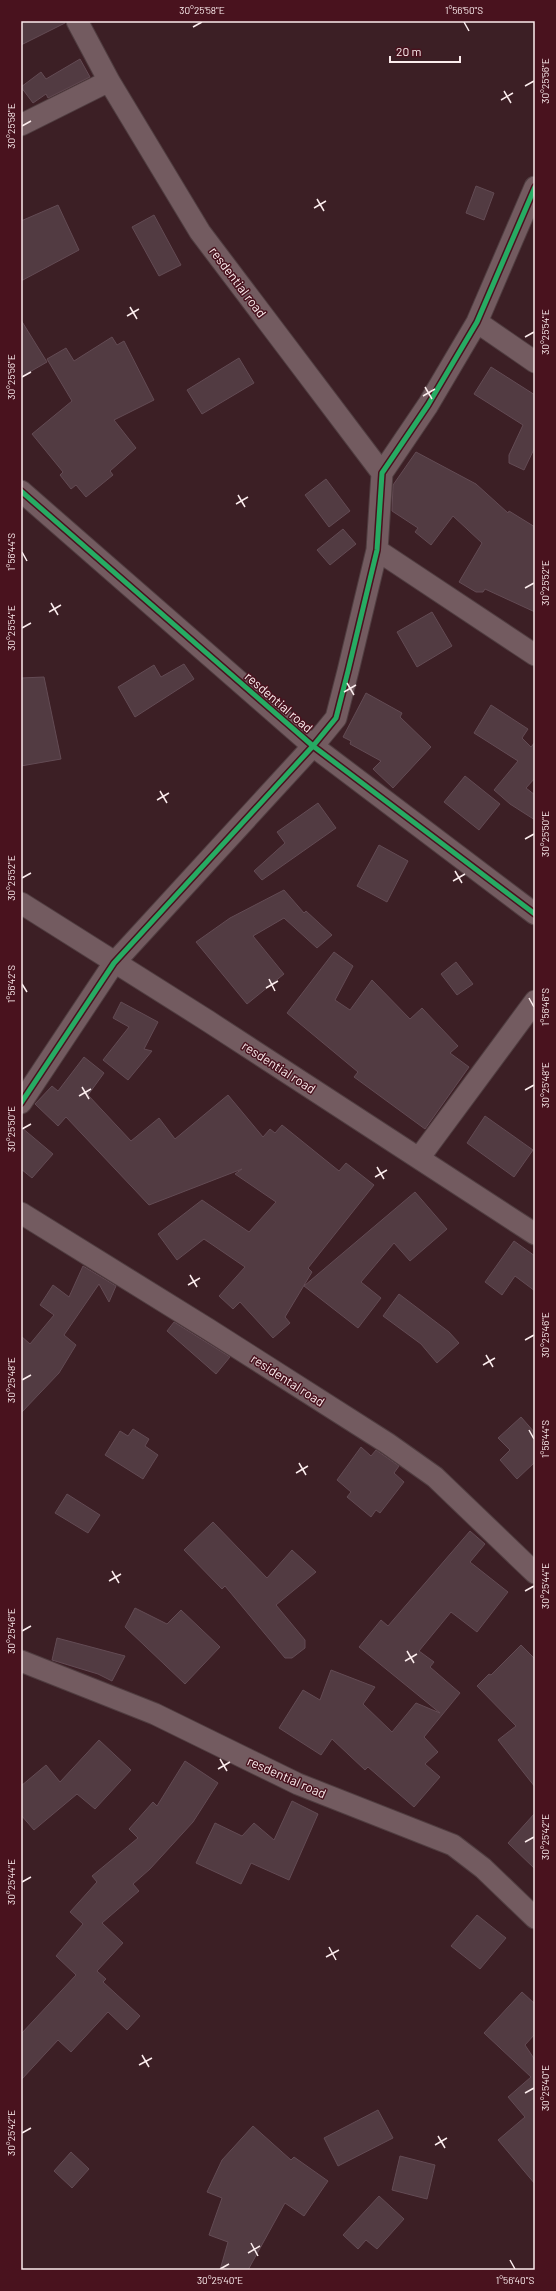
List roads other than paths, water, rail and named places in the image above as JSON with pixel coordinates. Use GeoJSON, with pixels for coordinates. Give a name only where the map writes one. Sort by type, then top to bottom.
{"type":"FeatureCollection","features":[{"type":"Feature","properties":{"kind":"street","name":"resdential road"},"geometry":{"type":"LineString","coordinates":[[77,21],[109,81],[200,232],[382,473]]}},
{"type":"Feature","properties":{"kind":"street"},"geometry":{"type":"LineString","coordinates":[[21,125],[109,81]]}},
{"type":"Feature","properties":{"kind":"street"},"geometry":{"type":"LineString","coordinates":[[21,1103],[114,963],[314,746],[336,718],[377,550],[382,473],[428,405],[477,322],[535,187]]}},
{"type":"Feature","properties":{"kind":"street"},"geometry":{"type":"LineString","coordinates":[[477,322],[535,362]]}},
{"type":"Feature","properties":{"kind":"street","name":"resdential road"},"geometry":{"type":"LineString","coordinates":[[21,491],[314,746],[535,914]]}},
{"type":"Feature","properties":{"kind":"street"},"geometry":{"type":"LineString","coordinates":[[377,550],[535,655]]}},
{"type":"Feature","properties":{"kind":"street","name":"resdential road"},"geometry":{"type":"LineString","coordinates":[[21,903],[208,1021],[535,1234]]}},
{"type":"Feature","properties":{"kind":"street"},"geometry":{"type":"LineString","coordinates":[[419,1158],[535,1001]]}},
{"type":"Feature","properties":{"kind":"street","name":"residental road"},"geometry":{"type":"LineString","coordinates":[[21,1213],[208,1328],[387,1443],[435,1477],[535,1573]]}},
{"type":"Feature","properties":{"kind":"street","name":"resdential road"},"geometry":{"type":"LineString","coordinates":[[21,1661],[156,1714],[298,1784],[453,1844],[483,1868],[535,1918]]}}]}
